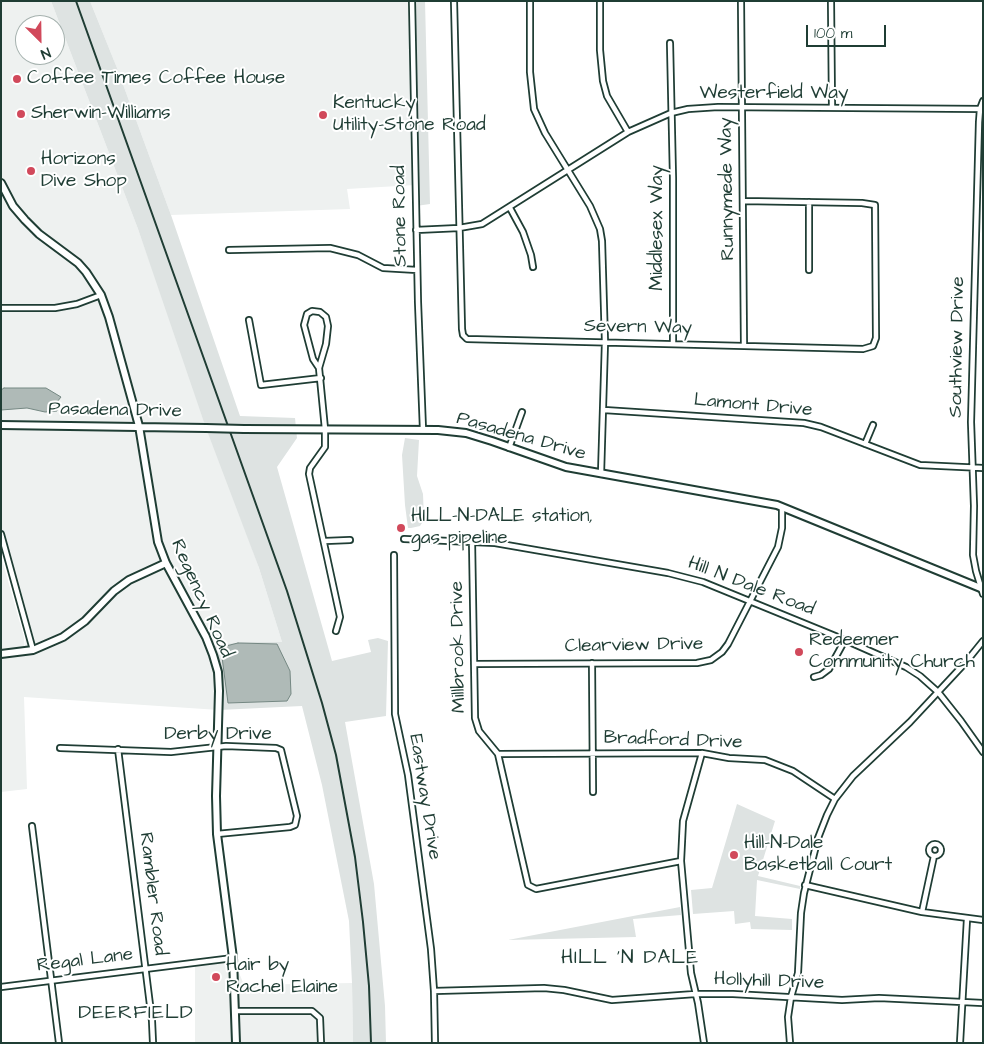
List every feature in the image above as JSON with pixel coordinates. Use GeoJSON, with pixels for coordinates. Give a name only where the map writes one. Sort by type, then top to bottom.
{"type":"FeatureCollection","features":[{"type":"Feature","properties":{"kind":"street","name":"Stone Road"},"geometry":{"type":"LineString","coordinates":[[412,1],[417,270],[423,430]]}},
{"type":"Feature","properties":{"kind":"street","name":"Severn Way"},"geometry":{"type":"LineString","coordinates":[[454,1],[462,329],[464,337],[470,340],[870,348],[875,343],[875,205],[862,203],[743,201]]}},
{"type":"Feature","properties":{"kind":"street"},"geometry":{"type":"LineString","coordinates":[[530,1],[530,72],[534,109],[544,133],[590,206],[600,229],[603,254],[605,342],[601,474]]}},
{"type":"Feature","properties":{"kind":"street"},"geometry":{"type":"LineString","coordinates":[[600,1],[602,81],[607,96],[628,132]]}},
{"type":"Feature","properties":{"kind":"street","name":"Runnymede Way"},"geometry":{"type":"LineString","coordinates":[[741,1],[744,346]]}},
{"type":"Feature","properties":{"kind":"street"},"geometry":{"type":"LineString","coordinates":[[831,1],[832,108]]}},
{"type":"Feature","properties":{"kind":"street","name":"Middlesex Way"},"geometry":{"type":"LineString","coordinates":[[670,43],[673,178],[673,344]]}},
{"type":"Feature","properties":{"kind":"street","name":"Southview Drive"},"geometry":{"type":"LineString","coordinates":[[982,590],[973,555],[974,495],[971,422],[981,109],[983,100]]}},
{"type":"Feature","properties":{"kind":"street","name":"Westerfield Way"},"geometry":{"type":"LineString","coordinates":[[416,230],[459,228],[482,224],[628,132],[671,113],[701,108],[742,107],[981,109]]}},
{"type":"Feature","properties":{"kind":"street","name":"Regency Road"},"geometry":{"type":"LineString","coordinates":[[1,183],[19,214],[39,234],[78,263],[90,277],[101,295],[110,318],[139,426],[158,542],[166,562],[203,630],[218,672],[220,691],[216,796],[217,834],[233,958],[236,1043]]}},
{"type":"Feature","properties":{"kind":"street"},"geometry":{"type":"LineString","coordinates":[[809,202],[809,270]]}},
{"type":"Feature","properties":{"kind":"street"},"geometry":{"type":"LineString","coordinates":[[510,208],[526,238],[533,267]]}},
{"type":"Feature","properties":{"kind":"street"},"geometry":{"type":"LineString","coordinates":[[229,250],[330,248],[358,255],[383,268],[417,270]]}},
{"type":"Feature","properties":{"kind":"street"},"geometry":{"type":"LineString","coordinates":[[1,308],[55,308],[77,304],[101,295]]}},
{"type":"Feature","properties":{"kind":"street"},"geometry":{"type":"LineString","coordinates":[[320,368],[313,359],[304,325],[307,314],[312,311],[320,312],[326,317],[328,326],[320,368],[326,429],[325,447],[310,468],[309,474],[340,617],[336,631]]}},
{"type":"Feature","properties":{"kind":"street"},"geometry":{"type":"LineString","coordinates":[[249,320],[261,385],[321,378]]}},
{"type":"Feature","properties":{"kind":"street","name":"Lamont Drive"},"geometry":{"type":"LineString","coordinates":[[604,410],[804,423],[821,427],[920,465],[983,468]]}},
{"type":"Feature","properties":{"kind":"street"},"geometry":{"type":"LineString","coordinates":[[510,448],[522,412]]}},
{"type":"Feature","properties":{"kind":"street","name":"Pasadena Drive"},"geometry":{"type":"LineString","coordinates":[[1,425],[423,430],[466,433],[557,465],[782,506],[982,590]]}},
{"type":"Feature","properties":{"kind":"street"},"geometry":{"type":"LineString","coordinates":[[865,444],[873,425]]}},
{"type":"Feature","properties":{"kind":"street","name":"Clearview Drive"},"geometry":{"type":"LineString","coordinates":[[474,664],[697,663],[711,660],[722,652],[728,644],[778,547],[782,506]]}},
{"type":"Feature","properties":{"kind":"street"},"geometry":{"type":"LineString","coordinates":[[1,534],[33,650]]}},
{"type":"Feature","properties":{"kind":"street","name":"Hill N Dale Road"},"geometry":{"type":"LineString","coordinates":[[404,539],[472,541],[514,546],[676,574],[703,582],[750,600],[906,667],[920,676],[938,692],[952,708],[983,752]]}},
{"type":"Feature","properties":{"kind":"street"},"geometry":{"type":"LineString","coordinates":[[325,541],[350,540]]}},
{"type":"Feature","properties":{"kind":"street","name":"Millbrook Drive"},"geometry":{"type":"LineString","coordinates":[[472,541],[474,707],[476,726],[498,754],[526,882],[531,888],[536,889],[681,861]]}},
{"type":"Feature","properties":{"kind":"street","name":"Eastway Drive"},"geometry":{"type":"LineString","coordinates":[[394,555],[395,714],[410,792],[431,949],[435,1043]]}},
{"type":"Feature","properties":{"kind":"street"},"geometry":{"type":"LineString","coordinates":[[1,654],[33,650],[54,642],[85,621],[114,591],[129,580],[166,562]]}},
{"type":"Feature","properties":{"kind":"street"},"geometry":{"type":"LineString","coordinates":[[814,677],[821,675],[829,669],[845,640]]}},
{"type":"Feature","properties":{"kind":"street"},"geometry":{"type":"LineString","coordinates":[[790,1043],[788,1017],[791,997],[798,973],[801,913],[805,885],[824,821],[835,799],[854,776],[938,692],[983,641]]}},
{"type":"Feature","properties":{"kind":"street"},"geometry":{"type":"LineString","coordinates":[[592,663],[593,792]]}},
{"type":"Feature","properties":{"kind":"street"},"geometry":{"type":"LineString","coordinates":[[978,745],[983,742]]}},
{"type":"Feature","properties":{"kind":"street","name":"Derby Drive"},"geometry":{"type":"LineString","coordinates":[[60,748],[171,752],[218,746],[276,748],[281,750],[297,820],[295,825],[217,834]]}},
{"type":"Feature","properties":{"kind":"street","name":"Rambler Road"},"geometry":{"type":"LineString","coordinates":[[118,749],[154,1043]]}},
{"type":"Feature","properties":{"kind":"street"},"geometry":{"type":"LineString","coordinates":[[702,753],[683,821],[681,861],[691,973],[704,1043]]}},
{"type":"Feature","properties":{"kind":"street","name":"Bradford Drive"},"geometry":{"type":"LineString","coordinates":[[498,754],[702,753],[775,763],[793,771],[835,799]]}},
{"type":"Feature","properties":{"kind":"street"},"geometry":{"type":"LineString","coordinates":[[32,826],[59,1043]]}},
{"type":"Feature","properties":{"kind":"street"},"geometry":{"type":"LineString","coordinates":[[922,912],[934,856]]}},
{"type":"Feature","properties":{"kind":"street"},"geometry":{"type":"LineString","coordinates":[[805,885],[922,912],[983,920]]}},
{"type":"Feature","properties":{"kind":"street"},"geometry":{"type":"LineString","coordinates":[[960,1043],[967,918]]}},
{"type":"Feature","properties":{"kind":"street","name":"Regal Lane"},"geometry":{"type":"LineString","coordinates":[[1,987],[233,958]]}},
{"type":"Feature","properties":{"kind":"street","name":"Hollyhill Drive"},"geometry":{"type":"LineString","coordinates":[[434,991],[554,988],[612,1000],[695,994],[733,994],[842,1000],[879,998],[983,1003]]}},
{"type":"Feature","properties":{"kind":"street"},"geometry":{"type":"LineString","coordinates":[[235,1011],[312,1011],[320,1018],[321,1043]]}},
{"type":"Feature","properties":{"kind":"shaded area"},"geometry":{"type":"Polygon","coordinates":[[[1,1],[51,1],[56,15],[15,15],[15,65],[65,65],[65,38],[138,229],[259,568],[282,642],[241,642],[210,646],[213,655],[219,710],[24,697],[27,789],[1,792],[1,556],[24,637],[25,652],[26,623],[1,534],[1,1]]]}},
{"type":"Feature","properties":{"kind":"shaded area"},"geometry":{"type":"Polygon","coordinates":[[[51,1],[90,1],[117,68],[171,215],[240,416],[295,418],[297,438],[277,467],[332,661],[371,652],[368,640],[378,638],[388,641],[386,716],[345,722],[374,884],[385,1006],[386,1043],[353,1043],[349,921],[322,785],[302,706],[219,710],[219,691],[210,646],[241,642],[282,642],[259,568],[206,428],[138,229],[65,38],[65,15],[56,15],[51,1]]]}},
{"type":"Feature","properties":{"kind":"shaded area"},"geometry":{"type":"Polygon","coordinates":[[[90,1],[411,1],[415,185],[347,189],[350,209],[171,215],[117,68],[90,1]]]}},
{"type":"Feature","properties":{"kind":"shaded area"},"geometry":{"type":"Polygon","coordinates":[[[410,1],[425,1],[430,204],[416,206],[410,1]]]}},
{"type":"Feature","properties":{"kind":"shaded area"},"geometry":{"type":"Polygon","coordinates":[[[4,388],[46,388],[61,397],[57,402],[57,411],[45,412],[27,408],[1,410],[1,390],[4,388]]]}},
{"type":"Feature","properties":{"kind":"shaded area"},"geometry":{"type":"Polygon","coordinates":[[[405,438],[419,440],[417,476],[423,494],[424,520],[420,526],[411,528],[408,528],[405,505],[402,455],[405,438]]]}},
{"type":"Feature","properties":{"kind":"shaded area"},"geometry":{"type":"Polygon","coordinates":[[[238,643],[277,644],[290,671],[291,694],[287,701],[228,703],[222,657],[218,648],[238,643]]]}},
{"type":"Feature","properties":{"kind":"shaded area"},"geometry":{"type":"Polygon","coordinates":[[[737,804],[775,821],[758,876],[800,886],[800,889],[757,880],[755,916],[792,919],[792,930],[751,929],[750,922],[735,924],[734,911],[693,914],[691,890],[712,888],[737,804]]]}},
{"type":"Feature","properties":{"kind":"shaded area"},"geometry":{"type":"Polygon","coordinates":[[[680,907],[681,915],[633,919],[636,937],[508,940],[680,907]]]}},
{"type":"Feature","properties":{"kind":"shaded area"},"geometry":{"type":"Polygon","coordinates":[[[233,958],[244,985],[352,983],[353,1043],[195,1043],[195,962],[233,958]]]}},
{"type":"Feature","properties":{"kind":"railway"},"geometry":{"type":"LineString","coordinates":[[76,1],[287,591],[322,703],[336,755],[355,857],[369,986],[371,1043]]}},
{"type":"Feature","properties":{"kind":"place","name":"Coffee Times Coffee House"},"geometry":{"type":"Point","coordinates":[17,79]}},
{"type":"Feature","properties":{"kind":"place","name":"Sherwin-Williams"},"geometry":{"type":"Point","coordinates":[21,114]}},
{"type":"Feature","properties":{"kind":"place","name":"Kentucky Utility-Stone Road"},"geometry":{"type":"Point","coordinates":[323,115]}},
{"type":"Feature","properties":{"kind":"place","name":"Horizons Dive Shop"},"geometry":{"type":"Point","coordinates":[31,171]}},
{"type":"Feature","properties":{"kind":"place","name":"HILL-N-DALE station, gas pipeline"},"geometry":{"type":"Point","coordinates":[401,528]}},
{"type":"Feature","properties":{"kind":"place","name":"Redeemer Community Church"},"geometry":{"type":"Point","coordinates":[799,652]}},
{"type":"Feature","properties":{"kind":"place","name":"Hill-N-Dale Basketball Court"},"geometry":{"type":"Point","coordinates":[734,855]}},
{"type":"Feature","properties":{"kind":"place","name":"Hair by Rachel Elaine"},"geometry":{"type":"Point","coordinates":[216,977]}},
{"type":"Feature","properties":{"kind":"district","name":"HILL 'N DALE"},"geometry":{"type":"Point","coordinates":[630,959]}},
{"type":"Feature","properties":{"kind":"district","name":"DEERFIELD"},"geometry":{"type":"Point","coordinates":[136,1014]}}]}
